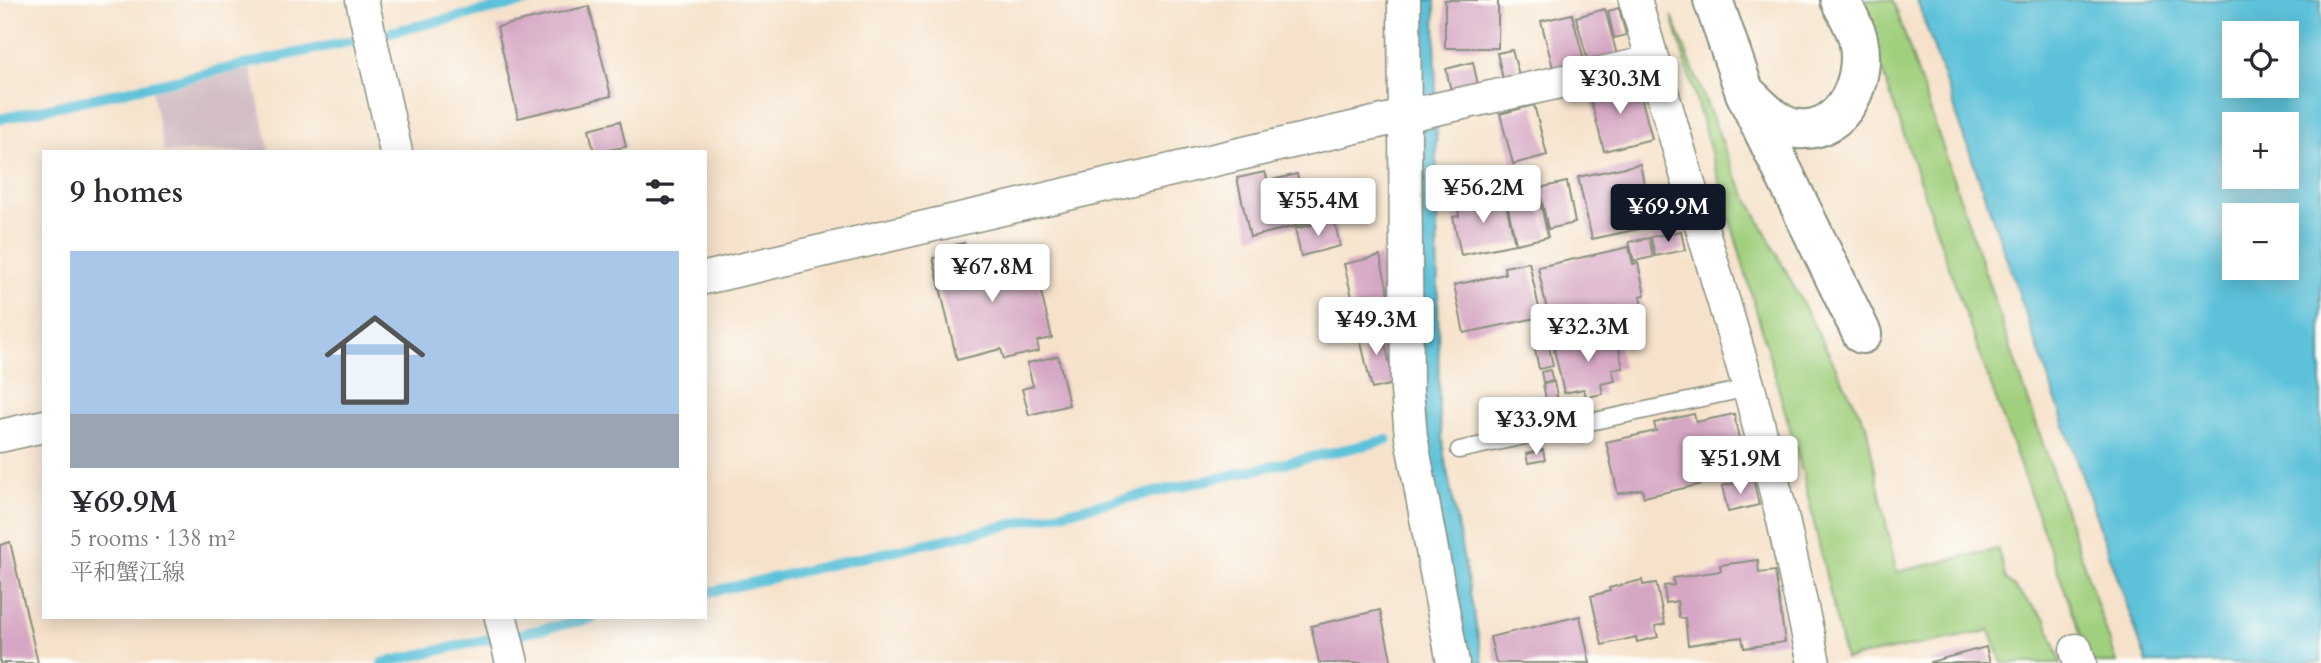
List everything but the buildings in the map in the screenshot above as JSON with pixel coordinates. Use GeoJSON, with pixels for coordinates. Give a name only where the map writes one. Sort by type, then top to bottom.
{"type":"FeatureCollection","features":[{"type":"Feature","properties":{"kind":"main road"},"geometry":{"type":"LineString","coordinates":[[1713,0],[1745,93],[1863,334]]}},
{"type":"Feature","properties":{"kind":"main road"},"geometry":{"type":"LineString","coordinates":[[1745,93],[1775,120],[1798,129],[1822,125],[1846,108],[1857,80],[1860,60],[1858,38],[1840,0]]}},
{"type":"Feature","properties":{"kind":"street"},"geometry":{"type":"LineString","coordinates":[[362,0],[396,150]]}},
{"type":"Feature","properties":{"kind":"street"},"geometry":{"type":"LineString","coordinates":[[1404,0],[1420,113],[1407,390],[1411,437],[1453,663]]}},
{"type":"Feature","properties":{"kind":"street"},"geometry":{"type":"LineString","coordinates":[[1635,0],[1749,388],[1783,520],[1813,663]]}},
{"type":"Feature","properties":{"kind":"street"},"geometry":{"type":"LineString","coordinates":[[707,278],[1652,62]]}},
{"type":"Feature","properties":{"kind":"street"},"geometry":{"type":"LineString","coordinates":[[0,436],[42,426]]}},
{"type":"Feature","properties":{"kind":"street"},"geometry":{"type":"LineString","coordinates":[[501,619],[512,663]]}},
{"type":"Feature","properties":{"kind":"lane"},"geometry":{"type":"LineString","coordinates":[[1459,450],[1749,388]]}},
{"type":"Feature","properties":{"kind":"shaded area"},"geometry":{"type":"Polygon","coordinates":[[[251,69],[270,150],[164,150],[152,91],[251,69]]]}},
{"type":"Feature","properties":{"kind":"green space"},"geometry":{"type":"Polygon","coordinates":[[[1853,0],[1893,0],[2117,663],[2091,663],[1960,299],[1873,44],[1853,0]]]}},
{"type":"Feature","properties":{"kind":"green space"},"geometry":{"type":"Polygon","coordinates":[[[1672,16],[1733,170],[1866,425],[1896,572],[1998,549],[2006,579],[2046,620],[2061,663],[2002,663],[1990,631],[1845,659],[1803,474],[1672,16]]]}},
{"type":"Feature","properties":{"kind":"water"},"geometry":{"type":"Polygon","coordinates":[[[1420,0],[1435,0],[1439,412],[1444,454],[1483,663],[1465,663],[1432,479],[1422,397],[1420,0]]]}},
{"type":"Feature","properties":{"kind":"water"},"geometry":{"type":"Polygon","coordinates":[[[1917,0],[2321,0],[2321,663],[2147,663],[1917,0]]]}},
{"type":"Feature","properties":{"kind":"waterway"},"geometry":{"type":"LineString","coordinates":[[391,32],[534,0]]}},
{"type":"Feature","properties":{"kind":"waterway"},"geometry":{"type":"LineString","coordinates":[[0,119],[356,40]]}},
{"type":"Feature","properties":{"kind":"waterway"},"geometry":{"type":"LineString","coordinates":[[707,593],[1387,440]]}},
{"type":"Feature","properties":{"kind":"waterway"},"geometry":{"type":"LineString","coordinates":[[519,634],[588,619]]}},
{"type":"Feature","properties":{"kind":"waterway"},"geometry":{"type":"LineString","coordinates":[[382,663],[489,639]]}}]}
